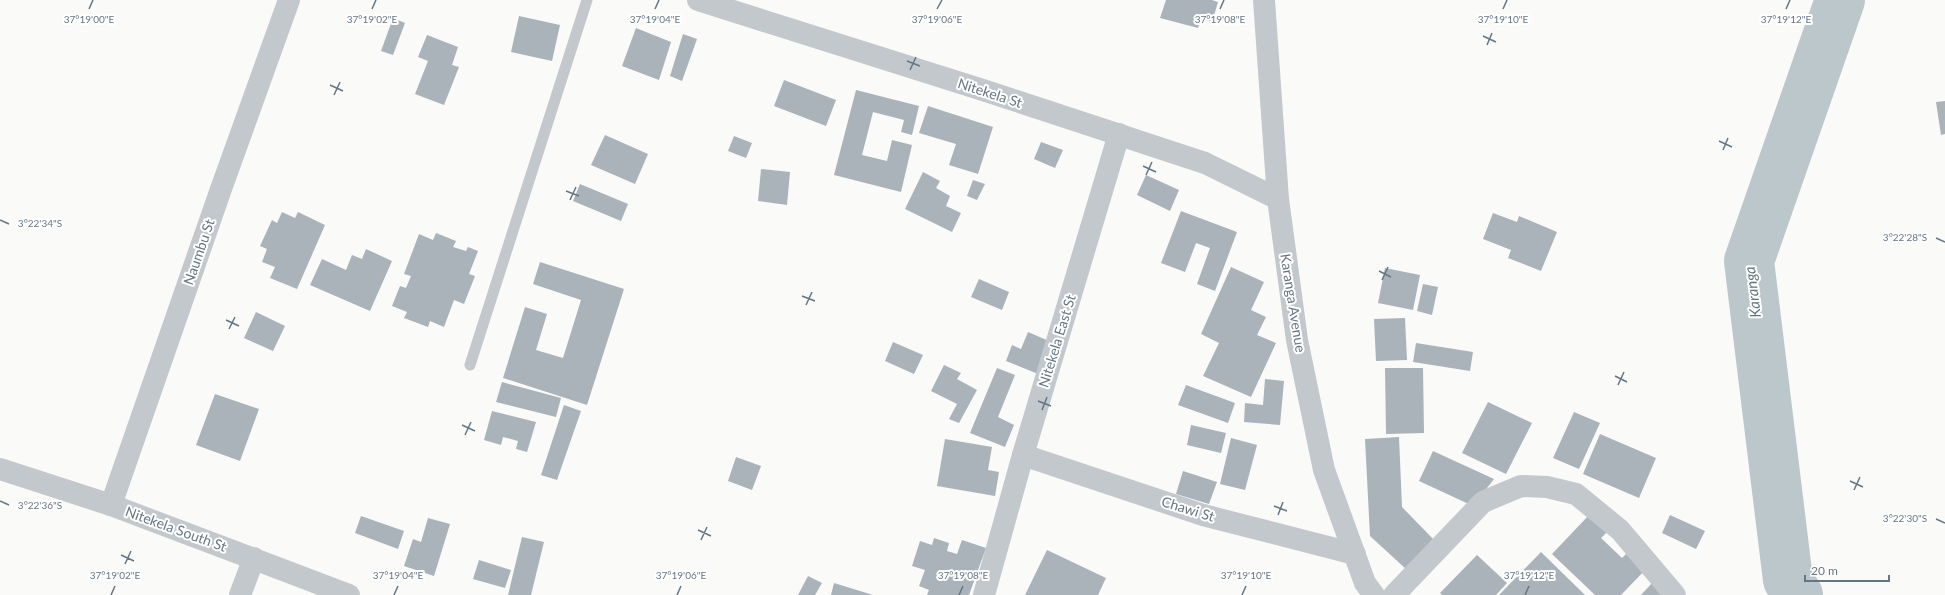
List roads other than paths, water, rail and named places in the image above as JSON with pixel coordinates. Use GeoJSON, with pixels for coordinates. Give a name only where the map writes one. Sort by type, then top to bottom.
{"type":"FeatureCollection","features":[{"type":"Feature","properties":{"kind":"street","name":"Naumbu St"},"geometry":{"type":"LineString","coordinates":[[111,505],[215,204],[289,0]]}},
{"type":"Feature","properties":{"kind":"street","name":"Nitekela St"},"geometry":{"type":"LineString","coordinates":[[698,0],[1119,134],[1205,163],[1278,199]]}},
{"type":"Feature","properties":{"kind":"street","name":"Karanga Avenue"},"geometry":{"type":"LineString","coordinates":[[1264,0],[1278,199],[1297,340],[1324,470],[1367,591]]}},
{"type":"Feature","properties":{"kind":"street","name":"Nitekela East St"},"geometry":{"type":"LineString","coordinates":[[984,595],[1023,455],[1119,134]]}},
{"type":"Feature","properties":{"kind":"street","name":"Chawi St"},"geometry":{"type":"LineString","coordinates":[[1023,455],[1203,515],[1355,554]]}},
{"type":"Feature","properties":{"kind":"street","name":"Nitekela South St"},"geometry":{"type":"LineString","coordinates":[[0,469],[111,505],[349,595]]}},
{"type":"Feature","properties":{"kind":"street"},"geometry":{"type":"LineString","coordinates":[[1394,595],[1483,502],[1521,486],[1547,487],[1576,494],[1620,530],[1675,595]]}},
{"type":"Feature","properties":{"kind":"street"},"geometry":{"type":"LineString","coordinates":[[240,595],[254,558]]}},
{"type":"Feature","properties":{"kind":"lane"},"geometry":{"type":"LineString","coordinates":[[470,365],[587,0]]}},
{"type":"Feature","properties":{"kind":"waterway","name":"Karanga"},"geometry":{"type":"LineString","coordinates":[[1798,595],[1788,580],[1749,261],[1840,0]]}}]}
